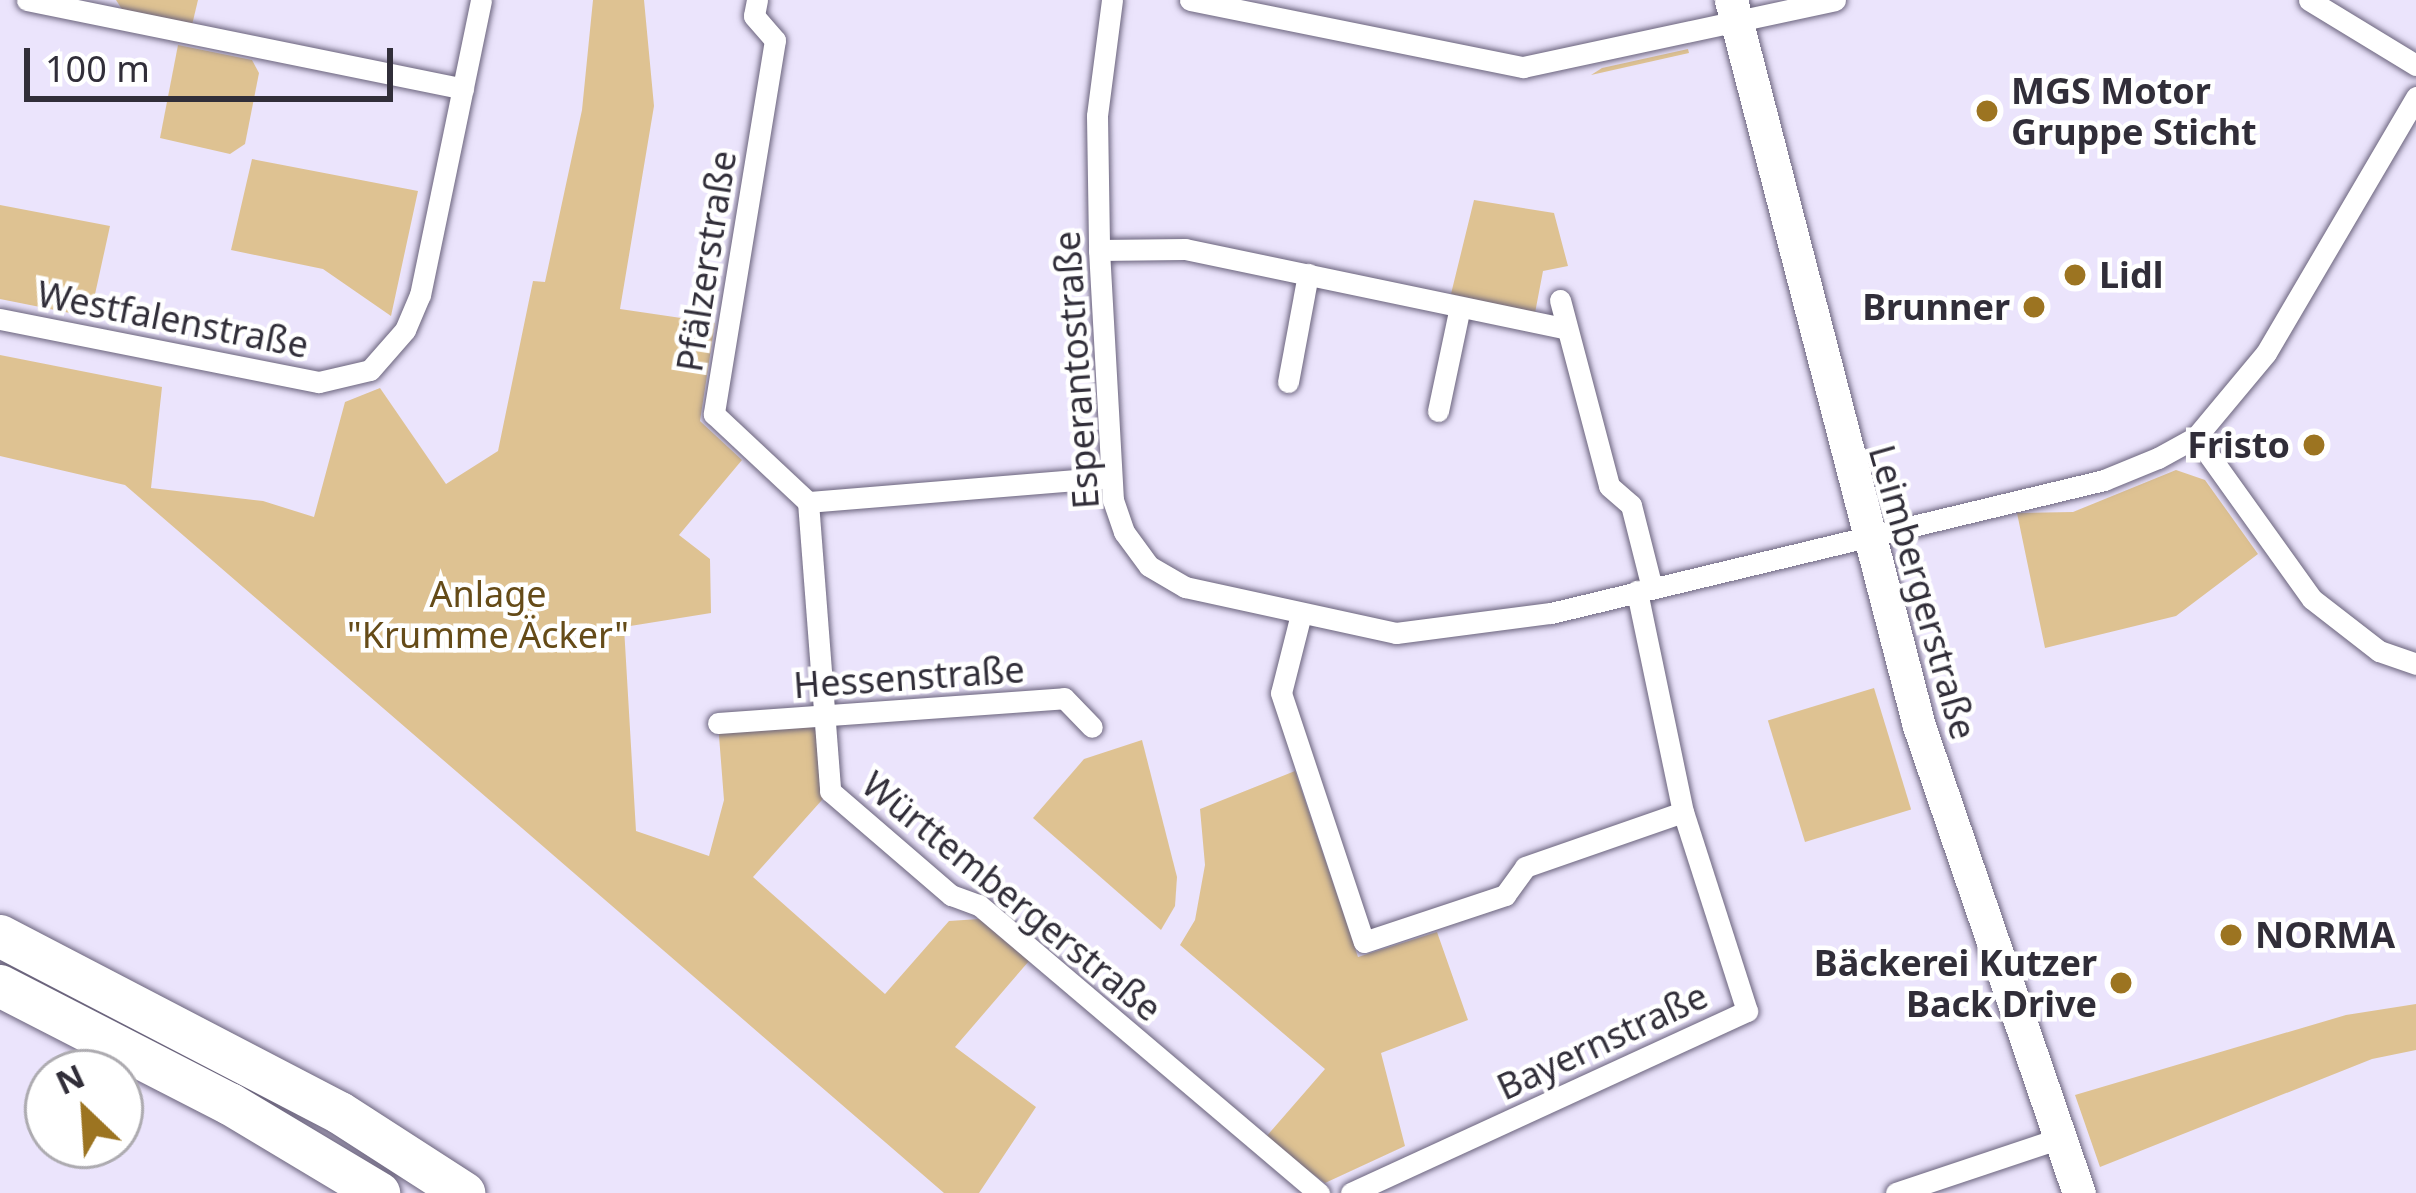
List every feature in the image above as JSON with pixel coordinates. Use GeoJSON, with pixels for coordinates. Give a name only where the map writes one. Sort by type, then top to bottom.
{"type":"FeatureCollection","features":[{"type":"Feature","properties":{"kind":"highway"},"geometry":{"type":"LineString","coordinates":[[0,936],[340,1112],[464,1193]]}},
{"type":"Feature","properties":{"kind":"highway"},"geometry":{"type":"LineString","coordinates":[[0,986],[230,1104],[379,1193]]}},
{"type":"Feature","properties":{"kind":"street"},"geometry":{"type":"LineString","coordinates":[[27,0],[93,6],[463,88]]}},
{"type":"Feature","properties":{"kind":"street","name":"Westfalenstraße"},"geometry":{"type":"LineString","coordinates":[[0,319],[319,382],[370,370],[405,330],[420,295],[481,0]]}},
{"type":"Feature","properties":{"kind":"street","name":"Pfälzerstraße"},"geometry":{"type":"LineString","coordinates":[[757,0],[754,16],[776,40],[714,414],[808,502]]}},
{"type":"Feature","properties":{"kind":"street","name":"Esperantostraße"},"geometry":{"type":"LineString","coordinates":[[1112,0],[1097,116],[1111,476],[1117,516],[1150,566],[1185,587],[1396,633],[1444,632],[1645,590],[2104,480],[2196,437]]}},
{"type":"Feature","properties":{"kind":"street"},"geometry":{"type":"LineString","coordinates":[[1190,0],[1523,67],[1733,12],[1834,0]]}},
{"type":"Feature","properties":{"kind":"street"},"geometry":{"type":"LineString","coordinates":[[2309,0],[2416,65]]}},
{"type":"Feature","properties":{"kind":"street","name":"Leimbergerstraße"},"geometry":{"type":"LineString","coordinates":[[1733,12],[1865,538],[1925,747],[2079,1193]]}},
{"type":"Feature","properties":{"kind":"street"},"geometry":{"type":"LineString","coordinates":[[2416,97],[2266,353],[2196,437],[2312,599],[2379,651],[2416,664]]}},
{"type":"Feature","properties":{"kind":"street"},"geometry":{"type":"LineString","coordinates":[[1099,250],[1185,249],[1567,329]]}},
{"type":"Feature","properties":{"kind":"street"},"geometry":{"type":"LineString","coordinates":[[1288,382],[1309,274]]}},
{"type":"Feature","properties":{"kind":"street","name":"Bayernstraße"},"geometry":{"type":"LineString","coordinates":[[1352,1193],[1747,1011],[1683,812],[1631,505],[1609,486],[1560,300]]}},
{"type":"Feature","properties":{"kind":"street"},"geometry":{"type":"LineString","coordinates":[[1438,411],[1460,308]]}},
{"type":"Feature","properties":{"kind":"street"},"geometry":{"type":"LineString","coordinates":[[808,502],[1111,476]]}},
{"type":"Feature","properties":{"kind":"street","name":"Württembergerstraße"},"geometry":{"type":"LineString","coordinates":[[808,502],[830,791],[951,895],[979,904],[1319,1193]]}},
{"type":"Feature","properties":{"kind":"street"},"geometry":{"type":"LineString","coordinates":[[1301,614],[1281,693],[1364,942],[1505,895],[1525,867],[1683,812]]}},
{"type":"Feature","properties":{"kind":"street","name":"Hessenstraße"},"geometry":{"type":"LineString","coordinates":[[718,723],[1064,698],[1092,727]]}},
{"type":"Feature","properties":{"kind":"street"},"geometry":{"type":"LineString","coordinates":[[1896,1193],[2060,1138]]}},
{"type":"Feature","properties":{"kind":"green space"},"geometry":{"type":"Polygon","coordinates":[[[116,0],[198,0],[192,25],[123,11],[116,0]]]}},
{"type":"Feature","properties":{"kind":"green space","name":"Anlage \"Krumme Äcker\""},"geometry":{"type":"Polygon","coordinates":[[[593,0],[644,0],[654,106],[620,309],[715,323],[700,421],[742,460],[679,535],[710,559],[711,613],[624,627],[636,831],[709,856],[724,800],[718,723],[825,716],[830,791],[753,877],[885,994],[949,921],[979,919],[1029,961],[955,1047],[1036,1107],[979,1193],[944,1193],[125,485],[0,456],[0,355],[162,387],[151,488],[263,501],[314,517],[345,402],[380,388],[446,484],[498,451],[533,281],[545,282],[582,110],[593,0]]]}},
{"type":"Feature","properties":{"kind":"green space"},"geometry":{"type":"Polygon","coordinates":[[[178,45],[252,60],[259,73],[245,144],[230,154],[160,138],[178,45]]]}},
{"type":"Feature","properties":{"kind":"green space"},"geometry":{"type":"Polygon","coordinates":[[[1688,49],[1689,53],[1591,75],[1602,68],[1688,49]]]}},
{"type":"Feature","properties":{"kind":"green space"},"geometry":{"type":"Polygon","coordinates":[[[252,159],[418,191],[391,316],[323,269],[231,250],[252,159]]]}},
{"type":"Feature","properties":{"kind":"green space"},"geometry":{"type":"Polygon","coordinates":[[[1474,200],[1554,213],[1568,266],[1543,271],[1535,313],[1451,294],[1474,200]]]}},
{"type":"Feature","properties":{"kind":"green space"},"geometry":{"type":"Polygon","coordinates":[[[0,205],[110,226],[90,317],[0,299],[0,205]]]}},
{"type":"Feature","properties":{"kind":"green space"},"geometry":{"type":"Polygon","coordinates":[[[2176,470],[2205,480],[2258,554],[2176,616],[2045,648],[2017,513],[2073,512],[2176,470]]]}},
{"type":"Feature","properties":{"kind":"green space"},"geometry":{"type":"Polygon","coordinates":[[[1874,688],[1911,809],[1805,842],[1768,720],[1874,688]]]}},
{"type":"Feature","properties":{"kind":"green space"},"geometry":{"type":"Polygon","coordinates":[[[1142,740],[1177,877],[1175,906],[1161,930],[1033,818],[1084,759],[1142,740]]]}},
{"type":"Feature","properties":{"kind":"green space"},"geometry":{"type":"Polygon","coordinates":[[[1295,771],[1358,957],[1437,932],[1468,1020],[1381,1053],[1405,1146],[1325,1183],[1265,1138],[1325,1069],[1180,945],[1195,920],[1205,865],[1200,809],[1295,771]]]}},
{"type":"Feature","properties":{"kind":"green space"},"geometry":{"type":"Polygon","coordinates":[[[2416,1004],[2416,1050],[2372,1059],[2100,1167],[2075,1095],[2346,1015],[2416,1004]]]}},
{"type":"Feature","properties":{"kind":"place","name":"MGS Motor Gruppe Sticht"},"geometry":{"type":"Point","coordinates":[1987,111]}},
{"type":"Feature","properties":{"kind":"place","name":"Lidl"},"geometry":{"type":"Point","coordinates":[2075,275]}},
{"type":"Feature","properties":{"kind":"place","name":"Brunner"},"geometry":{"type":"Point","coordinates":[2034,307]}},
{"type":"Feature","properties":{"kind":"place","name":"Fristo"},"geometry":{"type":"Point","coordinates":[2314,445]}},
{"type":"Feature","properties":{"kind":"place","name":"NORMA"},"geometry":{"type":"Point","coordinates":[2231,935]}},
{"type":"Feature","properties":{"kind":"place","name":"Bäckerei Kutzer Back Drive"},"geometry":{"type":"Point","coordinates":[2121,983]}}]}
